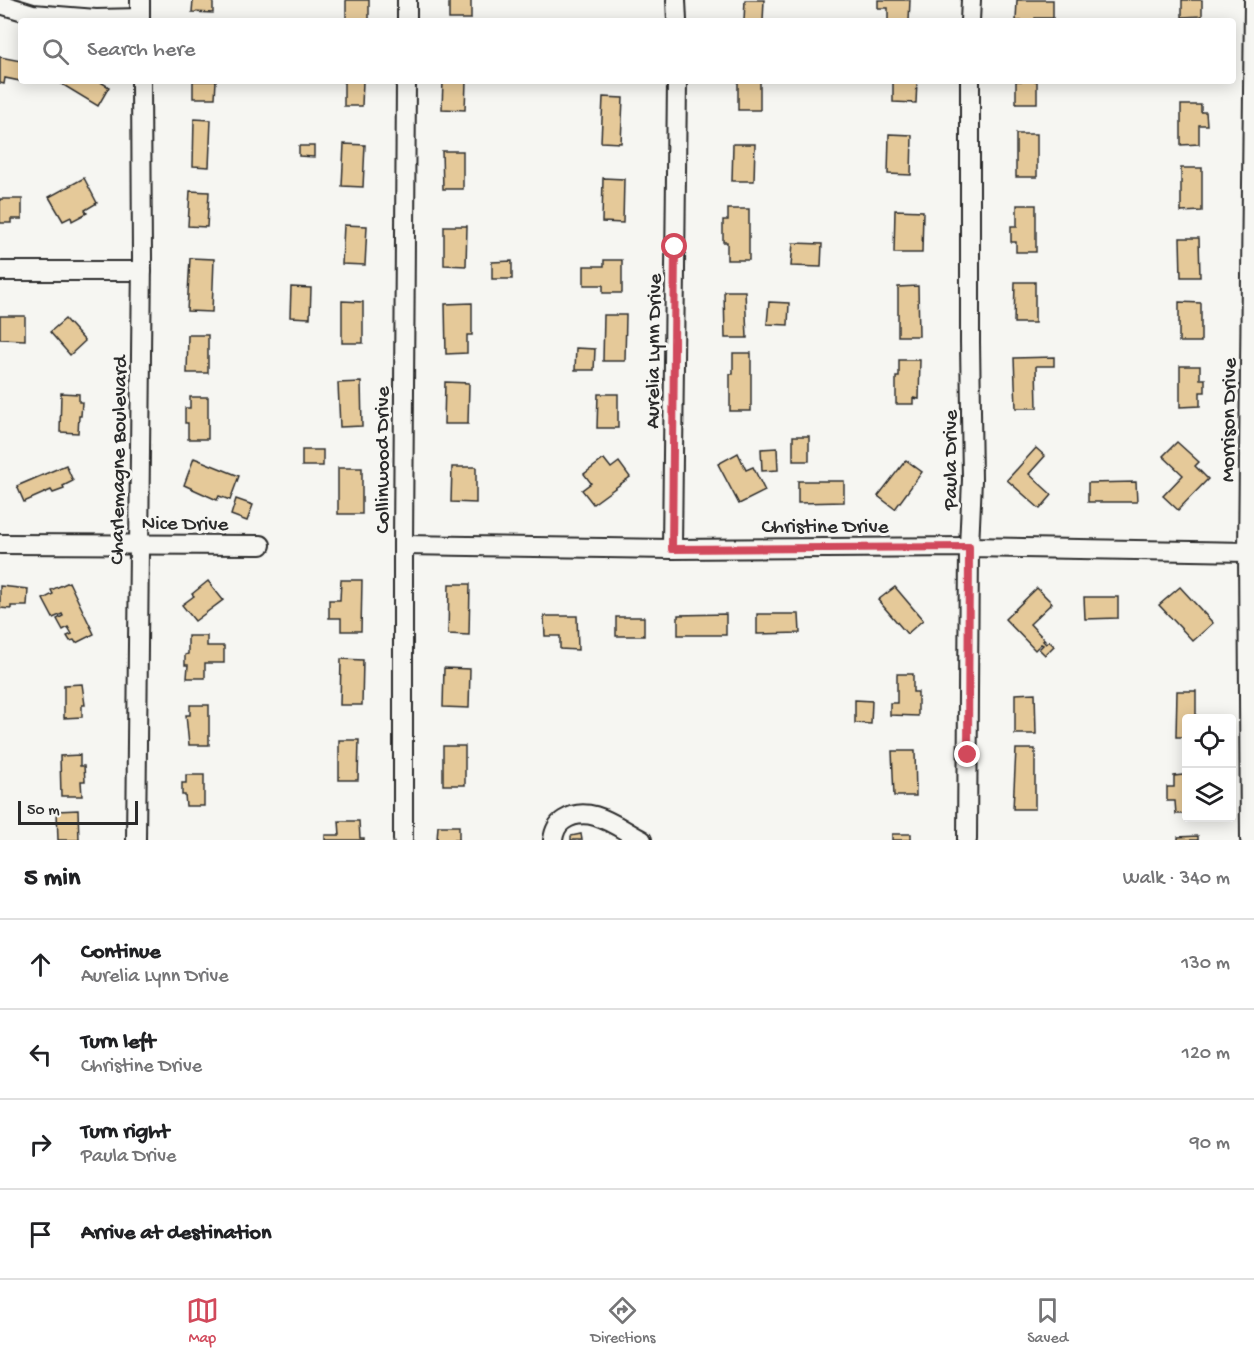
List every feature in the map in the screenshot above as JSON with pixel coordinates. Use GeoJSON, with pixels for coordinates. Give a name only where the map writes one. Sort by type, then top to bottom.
{"type":"FeatureCollection","features":[{"type":"Feature","properties":{"kind":"street"},"geometry":{"type":"LineString","coordinates":[[407,0],[407,18]]}},
{"type":"Feature","properties":{"kind":"street"},"geometry":{"type":"LineString","coordinates":[[676,0],[677,18]]}},
{"type":"Feature","properties":{"kind":"street"},"geometry":{"type":"LineString","coordinates":[[970,0],[970,18]]}},
{"type":"Feature","properties":{"kind":"street","name":"Morrison Drive"},"geometry":{"type":"LineString","coordinates":[[1250,840],[1248,552],[1254,0]]}},
{"type":"Feature","properties":{"kind":"street"},"geometry":{"type":"LineString","coordinates":[[0,4],[33,14],[83,18]]}},
{"type":"Feature","properties":{"kind":"street"},"geometry":{"type":"LineString","coordinates":[[103,18],[140,13]]}},
{"type":"Feature","properties":{"kind":"street","name":"Charlemagne Boulevard"},"geometry":{"type":"LineString","coordinates":[[136,840],[142,271],[141,84]]}},
{"type":"Feature","properties":{"kind":"street","name":"Collinwood Drive"},"geometry":{"type":"LineString","coordinates":[[403,840],[406,84]]}},
{"type":"Feature","properties":{"kind":"street","name":"Aurelia Lynn Drive"},"geometry":{"type":"LineString","coordinates":[[672,549],[677,84]]}},
{"type":"Feature","properties":{"kind":"street","name":"Paula Drive"},"geometry":{"type":"LineString","coordinates":[[967,840],[969,547],[972,480],[970,84]]}},
{"type":"Feature","properties":{"kind":"street"},"geometry":{"type":"LineString","coordinates":[[0,271],[142,271]]}},
{"type":"Feature","properties":{"kind":"street","name":"Nice Drive"},"geometry":{"type":"LineString","coordinates":[[0,544],[261,545]]}},
{"type":"Feature","properties":{"kind":"street","name":"Christine Drive"},"geometry":{"type":"LineString","coordinates":[[403,546],[672,549],[969,547],[1248,552]]}},
{"type":"Feature","properties":{"kind":"street"},"geometry":{"type":"LineString","coordinates":[[553,840],[554,832],[560,823],[570,816],[593,814],[642,840]]}},
{"type":"Feature","properties":{"kind":"building"},"geometry":{"type":"Polygon","coordinates":[[[193,0],[213,0],[213,13],[192,12],[193,0]]]}},
{"type":"Feature","properties":{"kind":"building"},"geometry":{"type":"Polygon","coordinates":[[[346,0],[369,0],[369,18],[346,18],[346,0]]]}},
{"type":"Feature","properties":{"kind":"building"},"geometry":{"type":"Polygon","coordinates":[[[449,0],[471,0],[471,18],[449,18],[449,0]]]}},
{"type":"Feature","properties":{"kind":"building"},"geometry":{"type":"Polygon","coordinates":[[[745,0],[764,0],[763,18],[744,18],[745,0]]]}},
{"type":"Feature","properties":{"kind":"building"},"geometry":{"type":"Polygon","coordinates":[[[878,0],[910,0],[909,18],[888,18],[888,8],[878,8],[878,0]]]}},
{"type":"Feature","properties":{"kind":"building"},"geometry":{"type":"Polygon","coordinates":[[[1017,0],[1053,0],[1053,18],[1016,18],[1017,0]]]}},
{"type":"Feature","properties":{"kind":"building"},"geometry":{"type":"Polygon","coordinates":[[[1182,0],[1202,0],[1202,16],[1182,17],[1182,0]]]}},
{"type":"Feature","properties":{"kind":"building"},"geometry":{"type":"Polygon","coordinates":[[[0,57],[18,60],[18,81],[5,78],[4,84],[0,83],[0,57]]]}},
{"type":"Feature","properties":{"kind":"building"},"geometry":{"type":"Polygon","coordinates":[[[62,84],[104,84],[109,87],[98,106],[62,84]]]}},
{"type":"Feature","properties":{"kind":"building"},"geometry":{"type":"Polygon","coordinates":[[[193,84],[216,84],[215,98],[193,98],[193,84]]]}},
{"type":"Feature","properties":{"kind":"building"},"geometry":{"type":"Polygon","coordinates":[[[344,84],[363,84],[362,106],[344,106],[344,84]]]}},
{"type":"Feature","properties":{"kind":"building"},"geometry":{"type":"Polygon","coordinates":[[[443,84],[466,84],[465,110],[442,109],[443,84]]]}},
{"type":"Feature","properties":{"kind":"building"},"geometry":{"type":"Polygon","coordinates":[[[738,84],[760,84],[760,110],[738,110],[738,84]]]}},
{"type":"Feature","properties":{"kind":"building"},"geometry":{"type":"Polygon","coordinates":[[[893,84],[917,84],[916,103],[893,102],[893,84]]]}},
{"type":"Feature","properties":{"kind":"building"},"geometry":{"type":"Polygon","coordinates":[[[1016,84],[1037,84],[1037,103],[1016,103],[1016,84]]]}},
{"type":"Feature","properties":{"kind":"building"},"geometry":{"type":"Polygon","coordinates":[[[603,97],[623,98],[621,143],[601,142],[603,97]]]}},
{"type":"Feature","properties":{"kind":"building"},"geometry":{"type":"Polygon","coordinates":[[[1181,105],[1201,105],[1201,112],[1206,112],[1207,125],[1199,125],[1199,144],[1181,145],[1181,105]]]}},
{"type":"Feature","properties":{"kind":"building"},"geometry":{"type":"Polygon","coordinates":[[[194,119],[211,120],[209,167],[193,166],[194,119]]]}},
{"type":"Feature","properties":{"kind":"building"},"geometry":{"type":"Polygon","coordinates":[[[889,134],[912,135],[911,175],[888,174],[889,134]]]}},
{"type":"Feature","properties":{"kind":"building"},"geometry":{"type":"Polygon","coordinates":[[[1016,134],[1037,134],[1037,177],[1016,177],[1016,134]]]}},
{"type":"Feature","properties":{"kind":"building"},"geometry":{"type":"Polygon","coordinates":[[[344,144],[365,145],[363,187],[342,186],[344,144]]]}},
{"type":"Feature","properties":{"kind":"building"},"geometry":{"type":"Polygon","coordinates":[[[733,144],[755,144],[754,181],[732,181],[733,144]]]}},
{"type":"Feature","properties":{"kind":"building"},"geometry":{"type":"Polygon","coordinates":[[[299,146],[314,146],[314,157],[299,156],[299,146]]]}},
{"type":"Feature","properties":{"kind":"building"},"geometry":{"type":"Polygon","coordinates":[[[442,151],[463,151],[463,189],[443,189],[442,151]]]}},
{"type":"Feature","properties":{"kind":"building"},"geometry":{"type":"Polygon","coordinates":[[[1181,168],[1202,168],[1202,211],[1181,212],[1181,168]]]}},
{"type":"Feature","properties":{"kind":"building"},"geometry":{"type":"Polygon","coordinates":[[[84,178],[97,203],[85,210],[87,213],[72,221],[71,217],[63,221],[49,197],[84,178]]]}},
{"type":"Feature","properties":{"kind":"building"},"geometry":{"type":"Polygon","coordinates":[[[603,178],[624,179],[623,223],[602,222],[603,178]]]}},
{"type":"Feature","properties":{"kind":"building"},"geometry":{"type":"Polygon","coordinates":[[[190,191],[209,192],[207,227],[188,226],[190,191]]]}},
{"type":"Feature","properties":{"kind":"building"},"geometry":{"type":"Polygon","coordinates":[[[0,199],[22,199],[22,219],[11,219],[11,223],[0,223],[0,199]]]}},
{"type":"Feature","properties":{"kind":"building"},"geometry":{"type":"Polygon","coordinates":[[[1017,205],[1036,205],[1036,252],[1016,252],[1016,242],[1011,242],[1011,226],[1017,226],[1017,205]]]}},
{"type":"Feature","properties":{"kind":"building"},"geometry":{"type":"Polygon","coordinates":[[[728,209],[749,209],[749,260],[727,260],[727,242],[723,242],[723,220],[728,220],[728,209]]]}},
{"type":"Feature","properties":{"kind":"building"},"geometry":{"type":"Polygon","coordinates":[[[895,210],[923,211],[922,253],[894,253],[895,210]]]}},
{"type":"Feature","properties":{"kind":"building"},"geometry":{"type":"Polygon","coordinates":[[[344,225],[367,226],[365,265],[342,264],[344,225]]]}},
{"type":"Feature","properties":{"kind":"building"},"geometry":{"type":"Polygon","coordinates":[[[444,226],[467,226],[466,266],[444,265],[444,226]]]}},
{"type":"Feature","properties":{"kind":"building"},"geometry":{"type":"Polygon","coordinates":[[[1180,238],[1199,238],[1200,277],[1181,277],[1180,238]]]}},
{"type":"Feature","properties":{"kind":"building"},"geometry":{"type":"Polygon","coordinates":[[[793,243],[822,244],[821,267],[791,266],[793,243]]]}},
{"type":"Feature","properties":{"kind":"building"},"geometry":{"type":"Polygon","coordinates":[[[190,258],[214,259],[212,312],[187,311],[190,258]]]}},
{"type":"Feature","properties":{"kind":"building"},"geometry":{"type":"Polygon","coordinates":[[[604,260],[622,260],[622,293],[603,293],[603,285],[584,285],[584,266],[604,266],[604,260]]]}},
{"type":"Feature","properties":{"kind":"building"},"geometry":{"type":"Polygon","coordinates":[[[512,261],[512,279],[492,279],[492,262],[512,261]]]}},
{"type":"Feature","properties":{"kind":"building"},"geometry":{"type":"Polygon","coordinates":[[[1015,282],[1035,282],[1035,323],[1014,323],[1015,282]]]}},
{"type":"Feature","properties":{"kind":"building"},"geometry":{"type":"Polygon","coordinates":[[[918,286],[919,336],[898,336],[898,287],[918,286]]]}},
{"type":"Feature","properties":{"kind":"building"},"geometry":{"type":"Polygon","coordinates":[[[291,287],[311,288],[310,318],[290,317],[291,287]]]}},
{"type":"Feature","properties":{"kind":"building"},"geometry":{"type":"Polygon","coordinates":[[[724,291],[745,291],[747,338],[725,338],[724,291]]]}},
{"type":"Feature","properties":{"kind":"building"},"geometry":{"type":"Polygon","coordinates":[[[342,301],[363,302],[363,343],[342,343],[342,301]]]}},
{"type":"Feature","properties":{"kind":"building"},"geometry":{"type":"Polygon","coordinates":[[[769,302],[789,303],[788,325],[767,324],[769,302]]]}},
{"type":"Feature","properties":{"kind":"building"},"geometry":{"type":"Polygon","coordinates":[[[1179,302],[1201,303],[1201,342],[1179,342],[1179,302]]]}},
{"type":"Feature","properties":{"kind":"building"},"geometry":{"type":"Polygon","coordinates":[[[472,303],[472,335],[467,335],[467,353],[446,354],[445,304],[472,303]]]}},
{"type":"Feature","properties":{"kind":"building"},"geometry":{"type":"Polygon","coordinates":[[[604,315],[626,315],[625,361],[603,361],[604,315]]]}},
{"type":"Feature","properties":{"kind":"building"},"geometry":{"type":"Polygon","coordinates":[[[0,316],[25,316],[25,340],[0,339],[0,316]]]}},
{"type":"Feature","properties":{"kind":"building"},"geometry":{"type":"Polygon","coordinates":[[[65,319],[85,341],[70,355],[50,332],[65,319]]]}},
{"type":"Feature","properties":{"kind":"building"},"geometry":{"type":"Polygon","coordinates":[[[188,335],[208,335],[208,373],[187,373],[188,335]]]}},
{"type":"Feature","properties":{"kind":"building"},"geometry":{"type":"Polygon","coordinates":[[[576,348],[595,349],[594,370],[575,370],[576,348]]]}},
{"type":"Feature","properties":{"kind":"building"},"geometry":{"type":"Polygon","coordinates":[[[733,353],[751,353],[751,411],[730,411],[730,374],[733,374],[733,353]]]}},
{"type":"Feature","properties":{"kind":"building"},"geometry":{"type":"Polygon","coordinates":[[[1054,357],[1054,366],[1036,366],[1037,408],[1016,408],[1014,358],[1054,357]]]}},
{"type":"Feature","properties":{"kind":"building"},"geometry":{"type":"Polygon","coordinates":[[[899,360],[920,360],[919,399],[913,398],[913,404],[896,404],[896,377],[899,377],[899,360]]]}},
{"type":"Feature","properties":{"kind":"building"},"geometry":{"type":"Polygon","coordinates":[[[1180,366],[1200,366],[1200,379],[1205,379],[1205,392],[1200,392],[1200,406],[1180,407],[1180,366]]]}},
{"type":"Feature","properties":{"kind":"building"},"geometry":{"type":"Polygon","coordinates":[[[361,382],[362,426],[340,427],[338,383],[361,382]]]}},
{"type":"Feature","properties":{"kind":"building"},"geometry":{"type":"Polygon","coordinates":[[[445,382],[469,383],[468,424],[444,424],[445,382]]]}},
{"type":"Feature","properties":{"kind":"building"},"geometry":{"type":"Polygon","coordinates":[[[61,393],[79,394],[79,402],[82,402],[78,433],[60,432],[61,393]]]}},
{"type":"Feature","properties":{"kind":"building"},"geometry":{"type":"Polygon","coordinates":[[[598,394],[618,394],[618,428],[597,428],[598,394]]]}},
{"type":"Feature","properties":{"kind":"building"},"geometry":{"type":"Polygon","coordinates":[[[190,397],[208,397],[208,439],[188,439],[185,408],[190,408],[190,397]]]}},
{"type":"Feature","properties":{"kind":"building"},"geometry":{"type":"Polygon","coordinates":[[[793,436],[809,436],[809,461],[793,461],[793,436]]]}},
{"type":"Feature","properties":{"kind":"building"},"geometry":{"type":"Polygon","coordinates":[[[1177,442],[1199,462],[1195,466],[1208,479],[1178,510],[1163,496],[1183,475],[1163,456],[1177,442]]]}},
{"type":"Feature","properties":{"kind":"building"},"geometry":{"type":"Polygon","coordinates":[[[777,448],[778,470],[762,471],[761,449],[777,448]]]}},
{"type":"Feature","properties":{"kind":"building"},"geometry":{"type":"Polygon","coordinates":[[[1036,448],[1045,456],[1029,474],[1052,495],[1040,509],[1007,480],[1036,448]]]}},
{"type":"Feature","properties":{"kind":"building"},"geometry":{"type":"Polygon","coordinates":[[[302,450],[323,450],[323,466],[302,466],[302,450]]]}},
{"type":"Feature","properties":{"kind":"building"},"geometry":{"type":"Polygon","coordinates":[[[738,453],[746,470],[753,467],[765,491],[739,504],[718,464],[738,453]]]}},
{"type":"Feature","properties":{"kind":"building"},"geometry":{"type":"Polygon","coordinates":[[[194,458],[239,476],[230,500],[219,496],[217,500],[184,485],[194,458]]]}},
{"type":"Feature","properties":{"kind":"building"},"geometry":{"type":"Polygon","coordinates":[[[604,459],[611,468],[619,462],[630,477],[593,504],[582,490],[591,483],[584,474],[604,459]]]}},
{"type":"Feature","properties":{"kind":"building"},"geometry":{"type":"Polygon","coordinates":[[[906,460],[922,472],[895,509],[878,496],[906,460]]]}},
{"type":"Feature","properties":{"kind":"building"},"geometry":{"type":"Polygon","coordinates":[[[66,465],[73,481],[63,486],[64,489],[53,493],[51,490],[24,502],[17,486],[66,465]]]}},
{"type":"Feature","properties":{"kind":"building"},"geometry":{"type":"Polygon","coordinates":[[[452,467],[476,467],[476,503],[451,502],[452,467]]]}},
{"type":"Feature","properties":{"kind":"building"},"geometry":{"type":"Polygon","coordinates":[[[338,468],[362,468],[362,514],[338,514],[338,468]]]}},
{"type":"Feature","properties":{"kind":"building"},"geometry":{"type":"Polygon","coordinates":[[[798,481],[844,481],[844,502],[798,503],[798,481]]]}},
{"type":"Feature","properties":{"kind":"building"},"geometry":{"type":"Polygon","coordinates":[[[1136,482],[1137,502],[1088,502],[1088,483],[1136,482]]]}},
{"type":"Feature","properties":{"kind":"building"},"geometry":{"type":"Polygon","coordinates":[[[236,499],[253,505],[247,521],[231,515],[236,499]]]}},
{"type":"Feature","properties":{"kind":"building"},"geometry":{"type":"Polygon","coordinates":[[[341,580],[362,580],[361,631],[341,631],[341,618],[329,618],[329,600],[340,600],[341,580]]]}},
{"type":"Feature","properties":{"kind":"building"},"geometry":{"type":"Polygon","coordinates":[[[208,581],[223,600],[195,621],[182,605],[208,581]]]}},
{"type":"Feature","properties":{"kind":"building"},"geometry":{"type":"Polygon","coordinates":[[[69,582],[94,634],[76,643],[74,640],[70,641],[67,636],[72,634],[68,627],[63,630],[57,619],[63,616],[62,614],[53,618],[43,599],[53,594],[51,590],[69,582]]]}},
{"type":"Feature","properties":{"kind":"building"},"geometry":{"type":"Polygon","coordinates":[[[449,584],[470,584],[469,635],[448,634],[449,584]]]}},
{"type":"Feature","properties":{"kind":"building"},"geometry":{"type":"Polygon","coordinates":[[[0,586],[28,589],[27,606],[11,606],[11,609],[0,608],[0,586]]]}},
{"type":"Feature","properties":{"kind":"building"},"geometry":{"type":"Polygon","coordinates":[[[895,587],[923,620],[907,634],[878,600],[895,587]]]}},
{"type":"Feature","properties":{"kind":"building"},"geometry":{"type":"Polygon","coordinates":[[[1180,587],[1213,623],[1193,641],[1159,605],[1180,587]]]}},
{"type":"Feature","properties":{"kind":"building"},"geometry":{"type":"Polygon","coordinates":[[[1037,588],[1052,603],[1030,624],[1046,644],[1049,641],[1054,646],[1045,655],[1039,649],[1043,645],[1041,644],[1035,650],[1005,619],[1037,588]]]}},
{"type":"Feature","properties":{"kind":"building"},"geometry":{"type":"Polygon","coordinates":[[[1084,597],[1118,597],[1118,618],[1085,619],[1084,597]]]}},
{"type":"Feature","properties":{"kind":"building"},"geometry":{"type":"Polygon","coordinates":[[[726,614],[726,635],[678,635],[678,615],[726,614]]]}},
{"type":"Feature","properties":{"kind":"building"},"geometry":{"type":"Polygon","coordinates":[[[757,614],[799,614],[800,633],[757,634],[757,614]]]}},
{"type":"Feature","properties":{"kind":"building"},"geometry":{"type":"Polygon","coordinates":[[[544,616],[577,616],[578,650],[560,649],[560,636],[545,636],[544,616]]]}},
{"type":"Feature","properties":{"kind":"building"},"geometry":{"type":"Polygon","coordinates":[[[616,617],[644,617],[644,636],[616,636],[616,617]]]}},
{"type":"Feature","properties":{"kind":"building"},"geometry":{"type":"Polygon","coordinates":[[[188,636],[207,636],[207,646],[224,646],[224,663],[205,663],[205,678],[187,678],[188,665],[185,665],[185,655],[188,654],[188,636]]]}},
{"type":"Feature","properties":{"kind":"building"},"geometry":{"type":"Polygon","coordinates":[[[341,659],[363,660],[362,705],[340,705],[341,659]]]}},
{"type":"Feature","properties":{"kind":"building"},"geometry":{"type":"Polygon","coordinates":[[[444,668],[470,669],[469,708],[443,707],[444,668]]]}},
{"type":"Feature","properties":{"kind":"building"},"geometry":{"type":"Polygon","coordinates":[[[897,674],[913,674],[913,692],[918,692],[918,716],[890,715],[890,703],[897,703],[897,674]]]}},
{"type":"Feature","properties":{"kind":"building"},"geometry":{"type":"Polygon","coordinates":[[[82,684],[85,705],[82,705],[82,717],[64,718],[64,685],[82,684]]]}},
{"type":"Feature","properties":{"kind":"building"},"geometry":{"type":"Polygon","coordinates":[[[1177,691],[1196,691],[1196,714],[1182,714],[1182,737],[1176,737],[1177,691]]]}},
{"type":"Feature","properties":{"kind":"building"},"geometry":{"type":"Polygon","coordinates":[[[1035,693],[1036,734],[1015,734],[1015,694],[1035,693]]]}},
{"type":"Feature","properties":{"kind":"building"},"geometry":{"type":"Polygon","coordinates":[[[855,700],[872,701],[871,724],[855,723],[855,700]]]}},
{"type":"Feature","properties":{"kind":"building"},"geometry":{"type":"Polygon","coordinates":[[[190,705],[209,705],[209,745],[189,745],[186,715],[190,715],[190,705]]]}},
{"type":"Feature","properties":{"kind":"building"},"geometry":{"type":"Polygon","coordinates":[[[339,740],[359,740],[358,780],[339,780],[339,740]]]}},
{"type":"Feature","properties":{"kind":"building"},"geometry":{"type":"Polygon","coordinates":[[[443,746],[465,746],[465,785],[443,785],[443,746]]]}},
{"type":"Feature","properties":{"kind":"building"},"geometry":{"type":"Polygon","coordinates":[[[1016,749],[1035,749],[1035,809],[1013,809],[1016,749]]]}},
{"type":"Feature","properties":{"kind":"building"},"geometry":{"type":"Polygon","coordinates":[[[892,751],[915,751],[916,796],[894,796],[892,751]]]}},
{"type":"Feature","properties":{"kind":"building"},"geometry":{"type":"Polygon","coordinates":[[[80,755],[80,766],[84,766],[85,781],[81,781],[82,796],[61,796],[60,756],[80,755]]]}},
{"type":"Feature","properties":{"kind":"building"},"geometry":{"type":"Polygon","coordinates":[[[186,775],[204,775],[204,806],[186,806],[185,795],[182,795],[182,783],[186,783],[186,775]]]}},
{"type":"Feature","properties":{"kind":"building"},"geometry":{"type":"Polygon","coordinates":[[[1182,775],[1182,814],[1176,814],[1175,801],[1167,801],[1167,787],[1174,787],[1174,776],[1182,775]]]}},
{"type":"Feature","properties":{"kind":"building"},"geometry":{"type":"Polygon","coordinates":[[[78,810],[79,840],[58,840],[57,811],[78,810]]]}},
{"type":"Feature","properties":{"kind":"building"},"geometry":{"type":"Polygon","coordinates":[[[339,821],[359,821],[360,838],[364,840],[325,840],[325,835],[340,835],[339,821]]]}},
{"type":"Feature","properties":{"kind":"building"},"geometry":{"type":"Polygon","coordinates":[[[438,826],[459,826],[459,840],[437,840],[438,826]]]}},
{"type":"Feature","properties":{"kind":"building"},"geometry":{"type":"Polygon","coordinates":[[[581,834],[582,840],[571,840],[571,836],[581,834]]]}},
{"type":"Feature","properties":{"kind":"building"},"geometry":{"type":"Polygon","coordinates":[[[892,834],[911,834],[911,840],[892,840],[892,834]]]}},
{"type":"Feature","properties":{"kind":"building"},"geometry":{"type":"Polygon","coordinates":[[[1198,836],[1198,840],[1178,840],[1178,837],[1198,836]]]}},
{"type":"Feature","properties":{"kind":"route"},"geometry":{"type":"LineString","coordinates":[[675,247],[672,549],[969,547],[968,755]]}}]}
